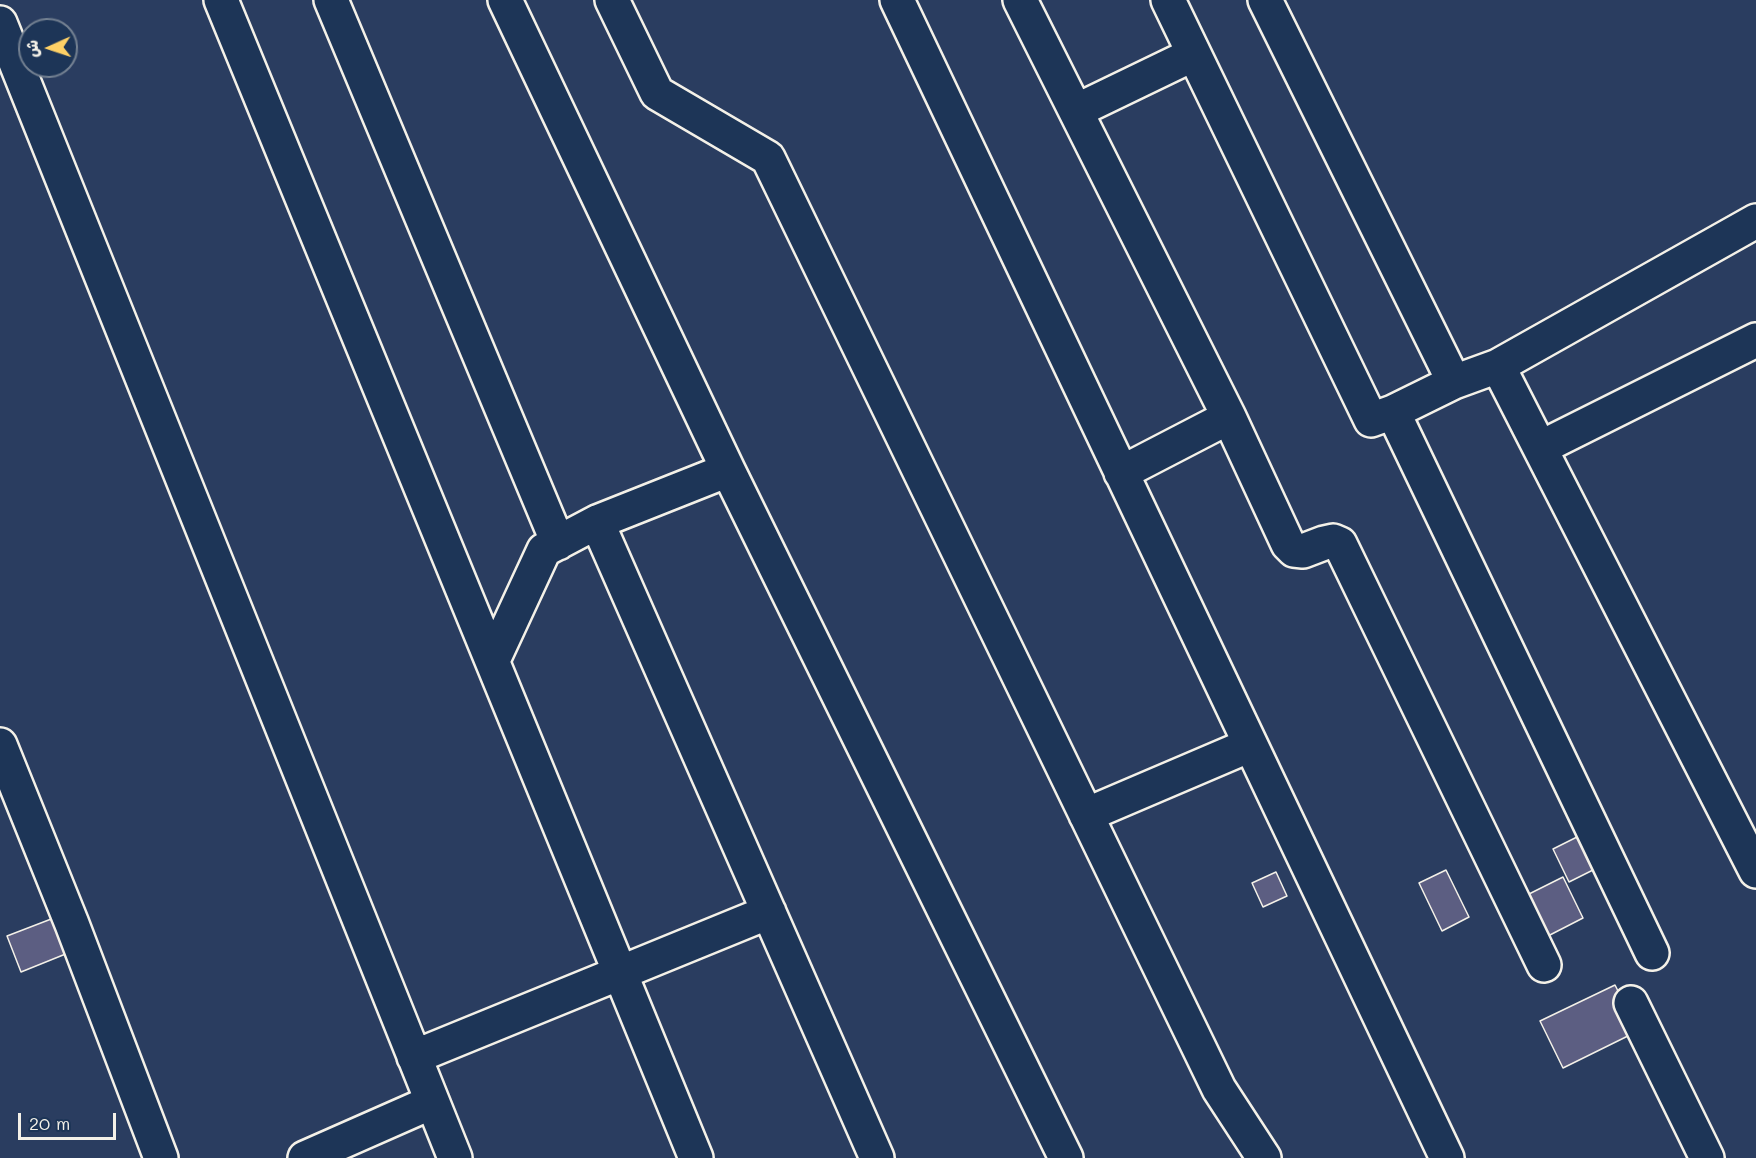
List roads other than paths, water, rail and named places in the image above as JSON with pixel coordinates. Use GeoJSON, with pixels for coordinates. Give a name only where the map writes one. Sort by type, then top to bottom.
{"type":"FeatureCollection","features":[{"type":"Feature","properties":{"kind":"street"},"geometry":{"type":"LineString","coordinates":[[221,0],[696,1158]]}},
{"type":"Feature","properties":{"kind":"street"},"geometry":{"type":"LineString","coordinates":[[331,0],[558,543]]}},
{"type":"Feature","properties":{"kind":"street"},"geometry":{"type":"LineString","coordinates":[[505,0],[728,470],[1066,1158]]}},
{"type":"Feature","properties":{"kind":"street"},"geometry":{"type":"LineString","coordinates":[[612,0],[657,93],[768,158],[1219,1089],[1264,1158]]}},
{"type":"Feature","properties":{"kind":"street"},"geometry":{"type":"LineString","coordinates":[[897,0],[1447,1158]]}},
{"type":"Feature","properties":{"kind":"street"},"geometry":{"type":"LineString","coordinates":[[1020,0],[1229,417],[1288,544],[1294,550],[1304,551],[1334,541],[1340,544],[1544,964]]}},
{"type":"Feature","properties":{"kind":"street"},"geometry":{"type":"LineString","coordinates":[[1168,0],[1371,420],[1393,412],[1454,382],[1498,366],[1756,221]]}},
{"type":"Feature","properties":{"kind":"street"},"geometry":{"type":"LineString","coordinates":[[1265,0],[1454,382]]}},
{"type":"Feature","properties":{"kind":"street"},"geometry":{"type":"LineString","coordinates":[[0,23],[455,1158]]}},
{"type":"Feature","properties":{"kind":"street"},"geometry":{"type":"LineString","coordinates":[[1076,111],[1194,54]]}},
{"type":"Feature","properties":{"kind":"street"},"geometry":{"type":"LineString","coordinates":[[1540,448],[1756,340]]}},
{"type":"Feature","properties":{"kind":"street"},"geometry":{"type":"LineString","coordinates":[[1498,366],[1753,858]]}},
{"type":"Feature","properties":{"kind":"street"},"geometry":{"type":"LineString","coordinates":[[1393,412],[1652,953]]}},
{"type":"Feature","properties":{"kind":"street"},"geometry":{"type":"LineString","coordinates":[[1121,473],[1229,417]]}},
{"type":"Feature","properties":{"kind":"street"},"geometry":{"type":"LineString","coordinates":[[493,660],[544,550],[597,522],[728,470]]}},
{"type":"Feature","properties":{"kind":"street"},"geometry":{"type":"LineString","coordinates":[[597,522],[877,1158]]}},
{"type":"Feature","properties":{"kind":"street"},"geometry":{"type":"LineString","coordinates":[[0,745],[72,924],[161,1158]]}},
{"type":"Feature","properties":{"kind":"street"},"geometry":{"type":"LineString","coordinates":[[1086,815],[1250,745]]}},
{"type":"Feature","properties":{"kind":"street"},"geometry":{"type":"LineString","coordinates":[[414,1057],[769,912]]}},
{"type":"Feature","properties":{"kind":"street"},"geometry":{"type":"LineString","coordinates":[[1631,1003],[1707,1158]]}},
{"type":"Feature","properties":{"kind":"street"},"geometry":{"type":"LineString","coordinates":[[305,1158],[432,1102]]}}]}
